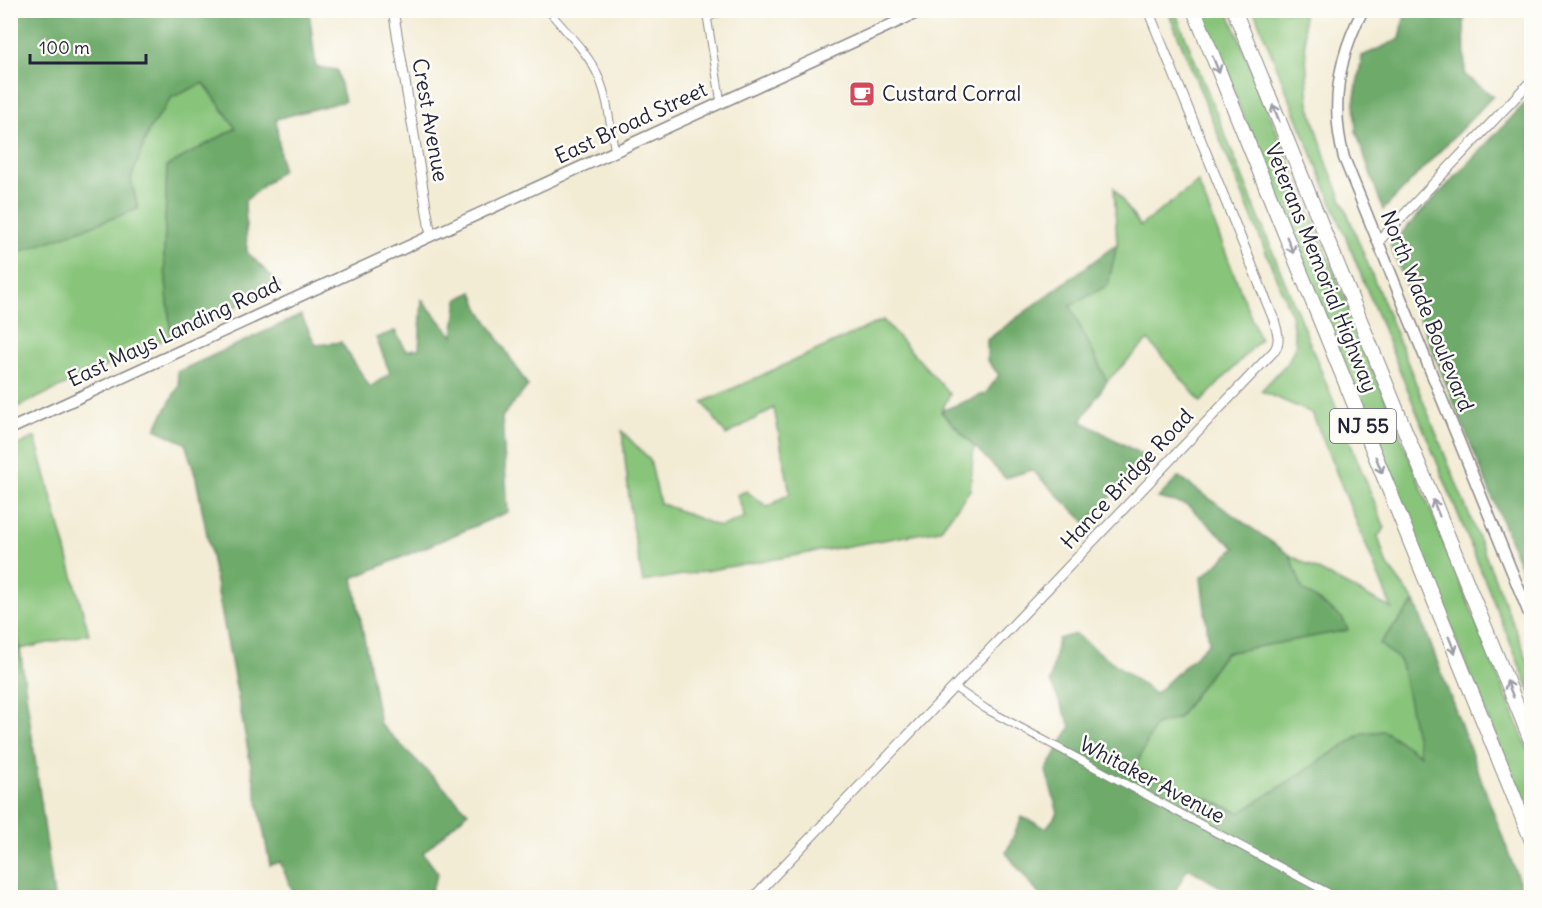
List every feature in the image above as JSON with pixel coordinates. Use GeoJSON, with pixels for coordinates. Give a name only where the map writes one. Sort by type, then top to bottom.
{"type":"FeatureCollection","features":[{"type":"Feature","properties":{"kind":"highway","name":"Veterans Memorial Highway"},"geometry":{"type":"LineString","coordinates":[[1194,10],[1532,841]]}},
{"type":"Feature","properties":{"kind":"highway","name":"Veterans Memorial Highway"},"geometry":{"type":"LineString","coordinates":[[1234,10],[1532,743]]}},
{"type":"Feature","properties":{"kind":"main road","name":"East Broad Street"},"geometry":{"type":"LineString","coordinates":[[355,271],[923,10]]}},
{"type":"Feature","properties":{"kind":"main road","name":"North Wade Boulevard"},"geometry":{"type":"LineString","coordinates":[[1363,10],[1346,45],[1341,64],[1336,113],[1344,158],[1532,621]]}},
{"type":"Feature","properties":{"kind":"main road","name":"East Mays Landing Road"},"geometry":{"type":"LineString","coordinates":[[10,429],[355,271]]}},
{"type":"Feature","properties":{"kind":"street","name":"Crest Avenue"},"geometry":{"type":"LineString","coordinates":[[393,10],[431,236]]}},
{"type":"Feature","properties":{"kind":"street"},"geometry":{"type":"LineString","coordinates":[[548,10],[599,77],[615,152]]}},
{"type":"Feature","properties":{"kind":"street"},"geometry":{"type":"LineString","coordinates":[[721,103],[706,14],[725,10]]}},
{"type":"Feature","properties":{"kind":"street","name":"Hance Bridge Road"},"geometry":{"type":"LineString","coordinates":[[753,897],[1275,350],[1278,344],[1274,320],[1148,10]]}},
{"type":"Feature","properties":{"kind":"street"},"geometry":{"type":"LineString","coordinates":[[1378,242],[1532,80]]}},
{"type":"Feature","properties":{"kind":"street","name":"Whitaker Avenue"},"geometry":{"type":"LineString","coordinates":[[954,687],[986,709],[1338,897]]}},
{"type":"Feature","properties":{"kind":"green space"},"geometry":{"type":"Polygon","coordinates":[[[10,11],[309,11],[316,67],[337,70],[345,101],[276,119],[282,170],[245,201],[247,252],[281,286],[171,336],[164,257],[167,166],[236,128],[204,83],[172,97],[149,130],[131,179],[138,209],[12,255],[10,11]]]}},
{"type":"Feature","properties":{"kind":"green space"},"geometry":{"type":"Polygon","coordinates":[[[1168,11],[1175,11],[1385,528],[1378,536],[1386,563],[1415,602],[1379,644],[1400,660],[1421,755],[1384,731],[1363,733],[1240,813],[1135,768],[1155,725],[1178,718],[1225,653],[1348,630],[1342,618],[1303,590],[1290,555],[1392,609],[1312,413],[1261,391],[1288,362],[1296,345],[1291,314],[1168,11]]]}},
{"type":"Feature","properties":{"kind":"green space"},"geometry":{"type":"Polygon","coordinates":[[[1201,11],[1228,11],[1531,757],[1531,825],[1201,11]]]}},
{"type":"Feature","properties":{"kind":"green space"},"geometry":{"type":"Polygon","coordinates":[[[1254,11],[1303,11],[1309,103],[1327,163],[1531,668],[1531,694],[1254,11]]]}},
{"type":"Feature","properties":{"kind":"green space"},"geometry":{"type":"Polygon","coordinates":[[[1404,11],[1464,11],[1465,75],[1493,96],[1383,210],[1356,131],[1354,103],[1362,56],[1400,39],[1404,11]]]}},
{"type":"Feature","properties":{"kind":"green space"},"geometry":{"type":"Polygon","coordinates":[[[204,83],[236,128],[167,167],[164,257],[171,336],[11,410],[10,248],[12,255],[131,179],[149,130],[172,97],[204,83]]]}},
{"type":"Feature","properties":{"kind":"green space"},"geometry":{"type":"Polygon","coordinates":[[[1531,97],[1532,376],[1527,421],[1532,428],[1531,593],[1390,245],[1531,97]]]}},
{"type":"Feature","properties":{"kind":"green space"},"geometry":{"type":"Polygon","coordinates":[[[1198,182],[1260,340],[1201,402],[1148,340],[1107,381],[1070,306],[1108,285],[1117,244],[1114,188],[1140,226],[1198,182]]]}},
{"type":"Feature","properties":{"kind":"green space"},"geometry":{"type":"Polygon","coordinates":[[[1117,244],[1108,285],[1070,306],[1107,381],[1081,421],[1148,458],[1086,523],[1032,470],[1005,478],[941,411],[986,393],[999,375],[987,360],[987,340],[1117,244]]]}},
{"type":"Feature","properties":{"kind":"green space"},"geometry":{"type":"Polygon","coordinates":[[[473,292],[479,308],[528,386],[502,417],[508,512],[353,578],[380,724],[468,812],[423,853],[438,873],[429,897],[295,897],[280,862],[270,865],[196,478],[185,443],[155,429],[179,385],[177,372],[301,315],[316,345],[341,342],[370,387],[390,373],[376,338],[395,331],[406,350],[419,349],[422,300],[453,336],[458,299],[473,292]]]}},
{"type":"Feature","properties":{"kind":"green space"},"geometry":{"type":"Polygon","coordinates":[[[883,320],[950,394],[941,412],[974,446],[970,490],[940,530],[643,582],[632,525],[622,431],[650,460],[660,503],[720,527],[745,517],[737,495],[746,491],[768,507],[790,493],[774,408],[726,435],[703,402],[883,320]]]}},
{"type":"Feature","properties":{"kind":"green space"},"geometry":{"type":"Polygon","coordinates":[[[35,437],[89,634],[20,649],[11,594],[11,448],[35,437]]]}},
{"type":"Feature","properties":{"kind":"green space"},"geometry":{"type":"Polygon","coordinates":[[[1179,477],[1290,555],[1303,590],[1342,618],[1348,630],[1225,653],[1178,718],[1155,725],[1135,768],[1240,813],[1363,733],[1384,731],[1420,755],[1400,660],[1379,644],[1415,602],[1525,897],[1234,897],[1188,868],[1172,897],[1041,897],[1006,853],[1022,817],[1046,828],[1058,813],[1046,771],[1071,726],[1050,682],[1058,639],[1075,634],[1155,694],[1209,643],[1201,578],[1235,548],[1187,505],[1158,498],[1179,477]]]}},
{"type":"Feature","properties":{"kind":"green space"},"geometry":{"type":"Polygon","coordinates":[[[11,594],[20,649],[54,897],[11,897],[11,594]]]}},
{"type":"Feature","properties":{"kind":"place","name":"Custard Corral"},"geometry":{"type":"Point","coordinates":[862,94]}}]}
